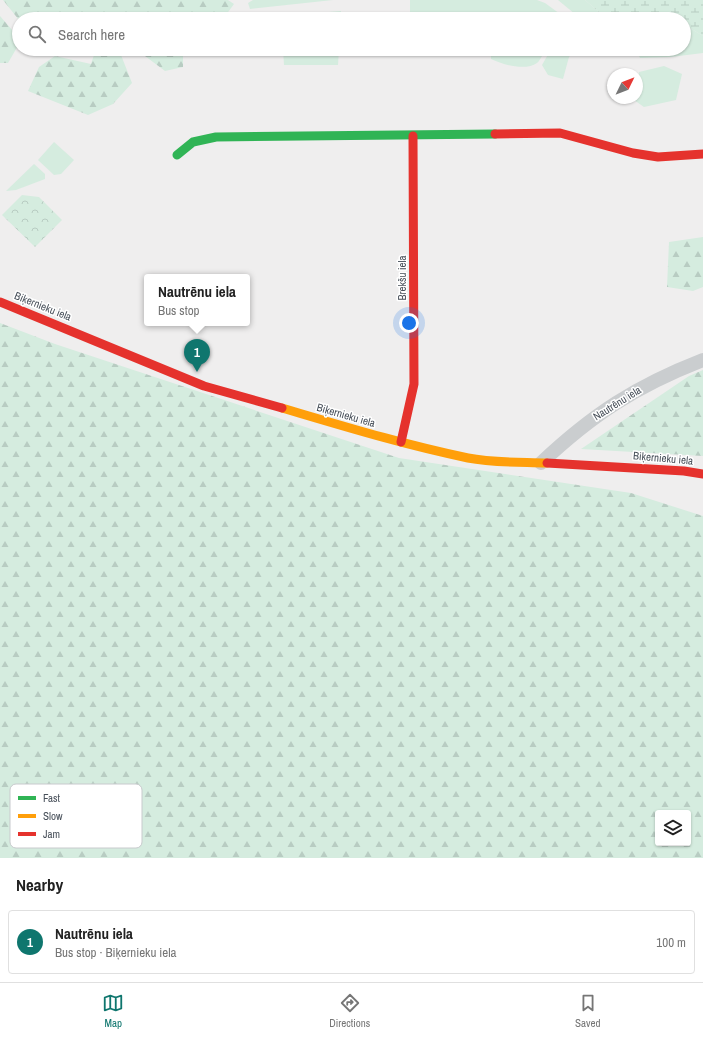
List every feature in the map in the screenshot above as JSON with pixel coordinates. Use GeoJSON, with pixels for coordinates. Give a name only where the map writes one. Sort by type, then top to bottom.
{"type":"FeatureCollection","features":[{"type":"Feature","properties":{"kind":"street"},"geometry":{"type":"LineString","coordinates":[[177,155],[187,144],[206,138],[560,133],[579,137],[632,153],[658,157],[703,154]]}},
{"type":"Feature","properties":{"kind":"street","name":"Brekšu iela"},"geometry":{"type":"LineString","coordinates":[[401,442],[414,384],[413,136]]}},
{"type":"Feature","properties":{"kind":"street","name":"Biķernieku iela"},"geometry":{"type":"LineString","coordinates":[[0,302],[204,386],[401,442],[469,458],[511,463],[541,463],[684,471],[703,474]]}},
{"type":"Feature","properties":{"kind":"street","name":"Nautrēnu iela"},"geometry":{"type":"LineString","coordinates":[[541,463],[583,424],[620,399],[671,372],[703,360]]}},
{"type":"Feature","properties":{"kind":"green space"},"geometry":{"type":"Polygon","coordinates":[[[3,0],[228,0],[234,4],[228,12],[13,12],[3,0]]]}},
{"type":"Feature","properties":{"kind":"green space"},"geometry":{"type":"Polygon","coordinates":[[[253,0],[333,0],[250,9],[248,3],[253,0]]]}},
{"type":"Feature","properties":{"kind":"green space"},"geometry":{"type":"Polygon","coordinates":[[[410,0],[537,0],[545,3],[557,12],[491,12],[410,12],[410,0]]]}},
{"type":"Feature","properties":{"kind":"green space"},"geometry":{"type":"Polygon","coordinates":[[[558,0],[585,0],[599,12],[573,12],[558,0]]]}},
{"type":"Feature","properties":{"kind":"green space"},"geometry":{"type":"Polygon","coordinates":[[[585,0],[703,0],[703,36],[691,29],[691,12],[599,12],[585,0]]]}},
{"type":"Feature","properties":{"kind":"green space"},"geometry":{"type":"Polygon","coordinates":[[[0,16],[12,30],[12,56],[8,63],[0,63],[0,16]]]}},
{"type":"Feature","properties":{"kind":"green space"},"geometry":{"type":"Polygon","coordinates":[[[691,29],[703,36],[703,53],[691,54],[691,29]]]}},
{"type":"Feature","properties":{"kind":"green space"},"geometry":{"type":"Polygon","coordinates":[[[55,56],[91,64],[94,56],[121,56],[132,83],[113,104],[88,115],[28,91],[39,67],[55,56]]]}},
{"type":"Feature","properties":{"kind":"green space"},"geometry":{"type":"Polygon","coordinates":[[[145,56],[183,56],[183,67],[165,71],[145,56]]]}},
{"type":"Feature","properties":{"kind":"green space"},"geometry":{"type":"Polygon","coordinates":[[[283,56],[339,56],[338,65],[284,65],[283,56]]]}},
{"type":"Feature","properties":{"kind":"green space"},"geometry":{"type":"Polygon","coordinates":[[[491,56],[542,56],[537,63],[527,67],[508,65],[491,59],[491,56]]]}},
{"type":"Feature","properties":{"kind":"green space"},"geometry":{"type":"Polygon","coordinates":[[[547,56],[570,56],[563,79],[548,75],[542,65],[547,56]]]}},
{"type":"Feature","properties":{"kind":"green space"},"geometry":{"type":"Polygon","coordinates":[[[639,56],[679,56],[671,57],[640,58],[639,56]]]}},
{"type":"Feature","properties":{"kind":"green space"},"geometry":{"type":"Polygon","coordinates":[[[664,66],[682,74],[676,100],[644,107],[640,104],[643,104],[643,71],[664,66]]]}},
{"type":"Feature","properties":{"kind":"green space"},"geometry":{"type":"Polygon","coordinates":[[[54,142],[74,160],[61,174],[54,175],[38,160],[54,142]]]}},
{"type":"Feature","properties":{"kind":"green space"},"geometry":{"type":"Polygon","coordinates":[[[34,164],[45,174],[45,179],[16,190],[6,191],[34,164]]]}},
{"type":"Feature","properties":{"kind":"green space"},"geometry":{"type":"Polygon","coordinates":[[[22,195],[39,197],[62,220],[35,247],[2,215],[22,195]]]}},
{"type":"Feature","properties":{"kind":"green space"},"geometry":{"type":"Polygon","coordinates":[[[703,237],[703,287],[693,291],[667,287],[669,242],[703,237]]]}},
{"type":"Feature","properties":{"kind":"green space"},"geometry":{"type":"Polygon","coordinates":[[[0,323],[55,344],[399,458],[631,493],[703,516],[703,858],[0,858],[0,323]]]}},
{"type":"Feature","properties":{"kind":"green space"},"geometry":{"type":"Polygon","coordinates":[[[703,370],[703,456],[581,449],[689,376],[703,370]]]}},
{"type":"Feature","properties":{"kind":"traffic: fast"},"geometry":{"type":"LineString","coordinates":[[177,155],[193,142],[216,137],[495,134]]}},
{"type":"Feature","properties":{"kind":"traffic: slow"},"geometry":{"type":"LineString","coordinates":[[282,408],[398,441],[468,458],[498,462],[547,463]]}},
{"type":"Feature","properties":{"kind":"traffic: jam"},"geometry":{"type":"LineString","coordinates":[[495,134],[560,133],[633,153],[658,157],[703,154]]}},
{"type":"Feature","properties":{"kind":"traffic: jam"},"geometry":{"type":"LineString","coordinates":[[401,442],[414,384],[413,136]]}},
{"type":"Feature","properties":{"kind":"traffic: jam"},"geometry":{"type":"LineString","coordinates":[[0,302],[204,386],[282,408]]}},
{"type":"Feature","properties":{"kind":"traffic: jam"},"geometry":{"type":"LineString","coordinates":[[547,463],[684,471],[703,474]]}},
{"type":"Feature","properties":{"kind":"place","name":"Nautrēnu iela"},"geometry":{"type":"Point","coordinates":[197,372]}}]}
